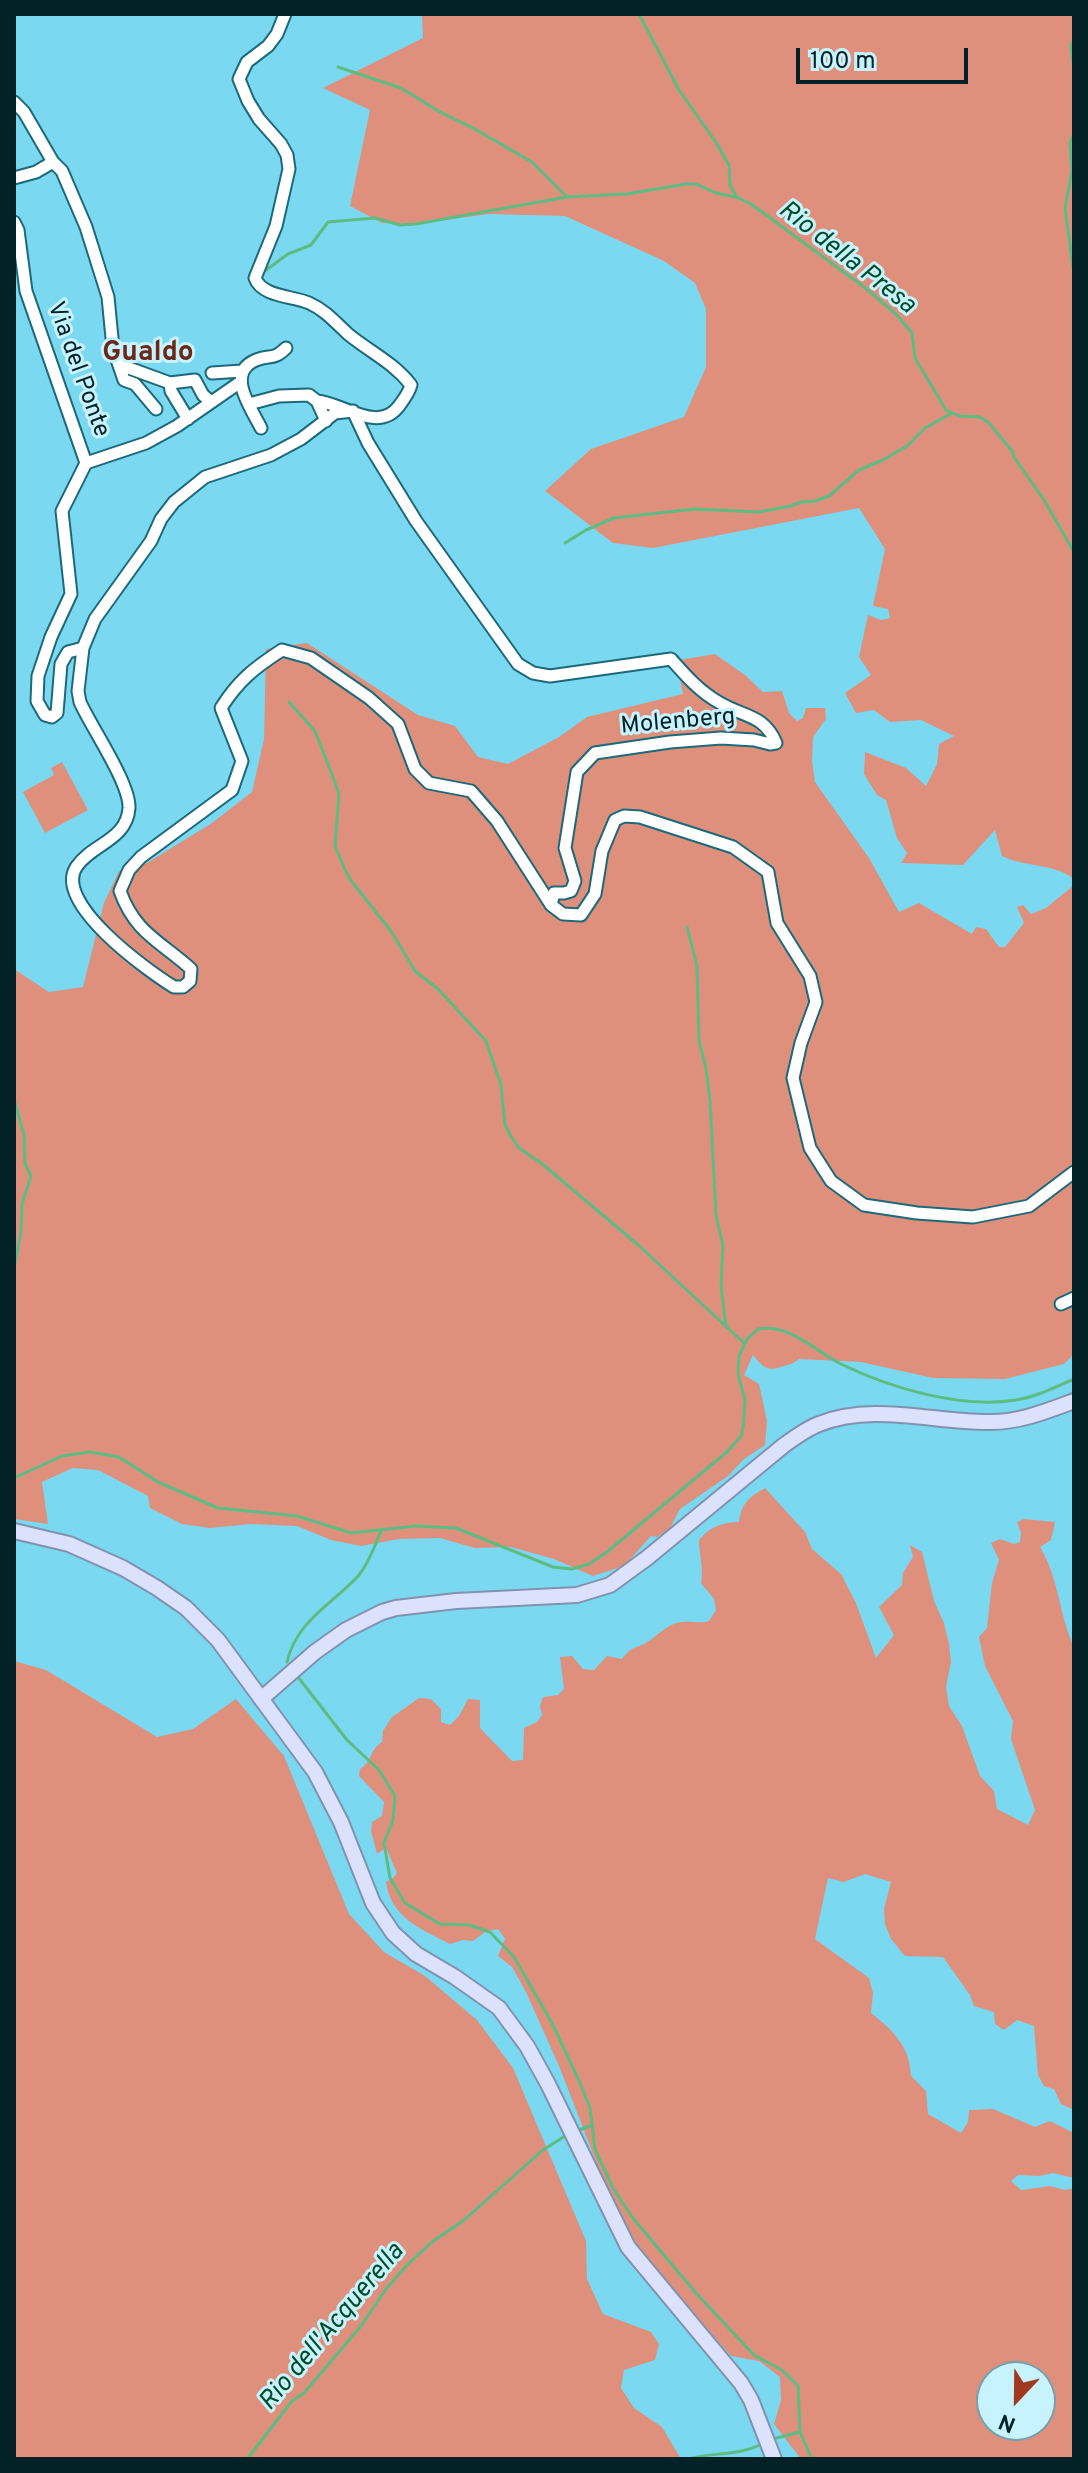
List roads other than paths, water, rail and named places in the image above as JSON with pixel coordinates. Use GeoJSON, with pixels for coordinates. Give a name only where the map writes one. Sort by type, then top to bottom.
{"type":"FeatureCollection","features":[{"type":"Feature","properties":{"kind":"main road"},"geometry":{"type":"LineString","coordinates":[[261,1699],[315,1652],[346,1630],[382,1612],[456,1601],[577,1595],[610,1585],[783,1446],[822,1422],[872,1415],[990,1422],[1037,1415],[1074,1401]]}},
{"type":"Feature","properties":{"kind":"main road"},"geometry":{"type":"LineString","coordinates":[[14,1531],[76,1546],[123,1568],[186,1608],[208,1629],[315,1772],[341,1822],[373,1903],[393,1933],[416,1954],[499,2008],[527,2046],[628,2247],[741,2383],[751,2400],[774,2459]]}},
{"type":"Feature","properties":{"kind":"street"},"geometry":{"type":"LineString","coordinates":[[249,404],[279,396],[309,395],[317,401],[369,418],[387,417],[395,412],[411,385],[394,366],[350,335],[327,314],[257,284],[255,278],[276,226],[289,169],[281,144],[253,110],[239,79],[247,62],[268,46],[277,34],[285,14]]}},
{"type":"Feature","properties":{"kind":"street"},"geometry":{"type":"LineString","coordinates":[[14,102],[24,112],[53,162],[62,171],[86,227],[108,297],[113,348],[124,380],[135,384],[156,409]]}},
{"type":"Feature","properties":{"kind":"street"},"geometry":{"type":"LineString","coordinates":[[14,178],[36,172],[53,162]]}},
{"type":"Feature","properties":{"kind":"street","name":"Via del Ponte"},"geometry":{"type":"LineString","coordinates":[[14,222],[18,230],[26,291],[86,463],[62,511],[71,594],[51,637],[38,676],[37,701],[45,715],[52,717],[57,713],[61,664],[68,652],[83,648]]}},
{"type":"Feature","properties":{"kind":"street"},"geometry":{"type":"LineString","coordinates":[[86,463],[146,443],[188,419],[241,377],[255,360],[277,357],[286,348]]}},
{"type":"Feature","properties":{"kind":"street"},"geometry":{"type":"LineString","coordinates":[[121,368],[126,367],[170,383],[197,380],[203,395],[211,402]]}},
{"type":"Feature","properties":{"kind":"street"},"geometry":{"type":"LineString","coordinates":[[212,373],[241,377]]}},
{"type":"Feature","properties":{"kind":"street"},"geometry":{"type":"LineString","coordinates":[[241,377],[249,404],[261,428]]}},
{"type":"Feature","properties":{"kind":"street"},"geometry":{"type":"LineString","coordinates":[[170,383],[171,391],[188,419]]}},
{"type":"Feature","properties":{"kind":"street"},"geometry":{"type":"LineString","coordinates":[[317,401],[326,421]]}},
{"type":"Feature","properties":{"kind":"street"},"geometry":{"type":"LineString","coordinates":[[353,411],[335,413],[283,450],[205,477],[187,490],[161,519],[151,541],[100,611],[83,648],[78,691],[80,702],[125,788],[129,806],[123,825],[112,839],[79,863],[74,871],[74,888],[88,914],[107,935],[171,985],[187,985],[191,969],[142,930],[127,911],[120,891],[129,870],[141,857],[232,790],[242,761],[221,708],[235,687],[261,663],[282,650],[311,658],[369,698],[398,724],[415,769],[429,783],[471,791],[497,821],[551,905],[563,914],[581,915],[595,894],[602,851],[615,820],[624,816],[640,817],[733,847],[768,872],[777,923],[810,976],[816,1002],[801,1043],[793,1078],[810,1148],[831,1181],[864,1205],[973,1217],[1029,1206],[1074,1172]]}},
{"type":"Feature","properties":{"kind":"street","name":"Molenberg"},"geometry":{"type":"LineString","coordinates":[[353,411],[368,443],[416,521],[518,664],[533,673],[550,676],[671,659],[695,686],[721,704],[759,719],[773,734],[776,743],[770,744],[721,738],[595,753],[577,772],[565,848],[575,881],[571,891],[554,893],[551,905]]}},
{"type":"Feature","properties":{"kind":"street"},"geometry":{"type":"LineString","coordinates":[[1061,1304],[1074,1298]]}},
{"type":"Feature","properties":{"kind":"waterway","name":"Rio della Presa"},"geometry":{"type":"LineString","coordinates":[[639,14],[679,90],[729,165],[730,185],[736,196]]}},
{"type":"Feature","properties":{"kind":"waterway"},"geometry":{"type":"LineString","coordinates":[[1074,39],[1071,46],[1074,71]]}},
{"type":"Feature","properties":{"kind":"waterway"},"geometry":{"type":"LineString","coordinates":[[338,67],[401,88],[473,128],[532,162],[567,197]]}},
{"type":"Feature","properties":{"kind":"waterway"},"geometry":{"type":"LineString","coordinates":[[1074,133],[1070,143],[1072,171],[1065,208],[1074,274]]}},
{"type":"Feature","properties":{"kind":"waterway","name":"Rio della Presa"},"geometry":{"type":"LineString","coordinates":[[262,273],[288,254],[311,245],[328,222],[375,218],[400,225],[416,224],[567,197],[627,194],[686,184],[696,184],[736,197],[751,204],[896,314],[912,333],[915,358],[946,410],[959,416],[980,417],[989,423],[1012,451],[1074,552]]}},
{"type":"Feature","properties":{"kind":"waterway"},"geometry":{"type":"LineString","coordinates":[[565,543],[614,518],[694,509],[759,512],[815,501],[829,496],[859,470],[907,446],[925,428],[952,413]]}},
{"type":"Feature","properties":{"kind":"waterway"},"geometry":{"type":"LineString","coordinates":[[289,702],[315,731],[339,794],[335,846],[345,870],[391,931],[415,971],[438,989],[486,1041],[501,1085],[505,1125],[519,1148],[636,1243],[744,1343]]}},
{"type":"Feature","properties":{"kind":"waterway"},"geometry":{"type":"LineString","coordinates":[[687,927],[697,966],[699,1041],[710,1101],[716,1215],[723,1246],[721,1285],[726,1327]]}},
{"type":"Feature","properties":{"kind":"waterway"},"geometry":{"type":"LineString","coordinates":[[14,1099],[24,1135],[25,1163],[31,1176],[22,1204],[21,1232],[14,1268]]}},
{"type":"Feature","properties":{"kind":"waterway"},"geometry":{"type":"LineString","coordinates":[[14,1478],[62,1456],[90,1452],[119,1457],[158,1482],[218,1508],[297,1516],[351,1533],[416,1526],[456,1528],[553,1567],[572,1569],[589,1564],[607,1552],[728,1451],[741,1436],[745,1400],[738,1374],[739,1356],[747,1339],[758,1329],[781,1330],[860,1373],[949,1399],[972,1402],[1016,1400],[1074,1379]]}},
{"type":"Feature","properties":{"kind":"waterway"},"geometry":{"type":"LineString","coordinates":[[287,1662],[298,1635],[307,1624],[363,1570],[382,1529]]}},
{"type":"Feature","properties":{"kind":"waterway"},"geometry":{"type":"LineString","coordinates":[[298,1677],[347,1740],[379,1770],[395,1796],[393,1820],[384,1843],[390,1878],[405,1903],[440,1924],[469,1925],[490,1932],[514,1957],[552,2023],[579,2081],[590,2108],[595,2149],[613,2188],[632,2217],[695,2292],[754,2355],[782,2370],[798,2386],[800,2432],[812,2459]]}},
{"type":"Feature","properties":{"kind":"waterway","name":"Rio dell'Acquerella"},"geometry":{"type":"LineString","coordinates":[[577,2131],[592,2125]]}},
{"type":"Feature","properties":{"kind":"waterway","name":"Rio dell'Acquerella"},"geometry":{"type":"LineString","coordinates":[[247,2459],[292,2401],[304,2393],[361,2326],[386,2289],[408,2264],[432,2242],[464,2220],[543,2150],[565,2136]]}},
{"type":"Feature","properties":{"kind":"waterway"},"geometry":{"type":"LineString","coordinates":[[773,2439],[800,2432]]}},
{"type":"Feature","properties":{"kind":"waterway"},"geometry":{"type":"LineString","coordinates":[[688,2459],[762,2444]]}},
{"type":"Feature","properties":{"kind":"district","name":"Gualdo"},"geometry":{"type":"Point","coordinates":[148,354]}}]}
